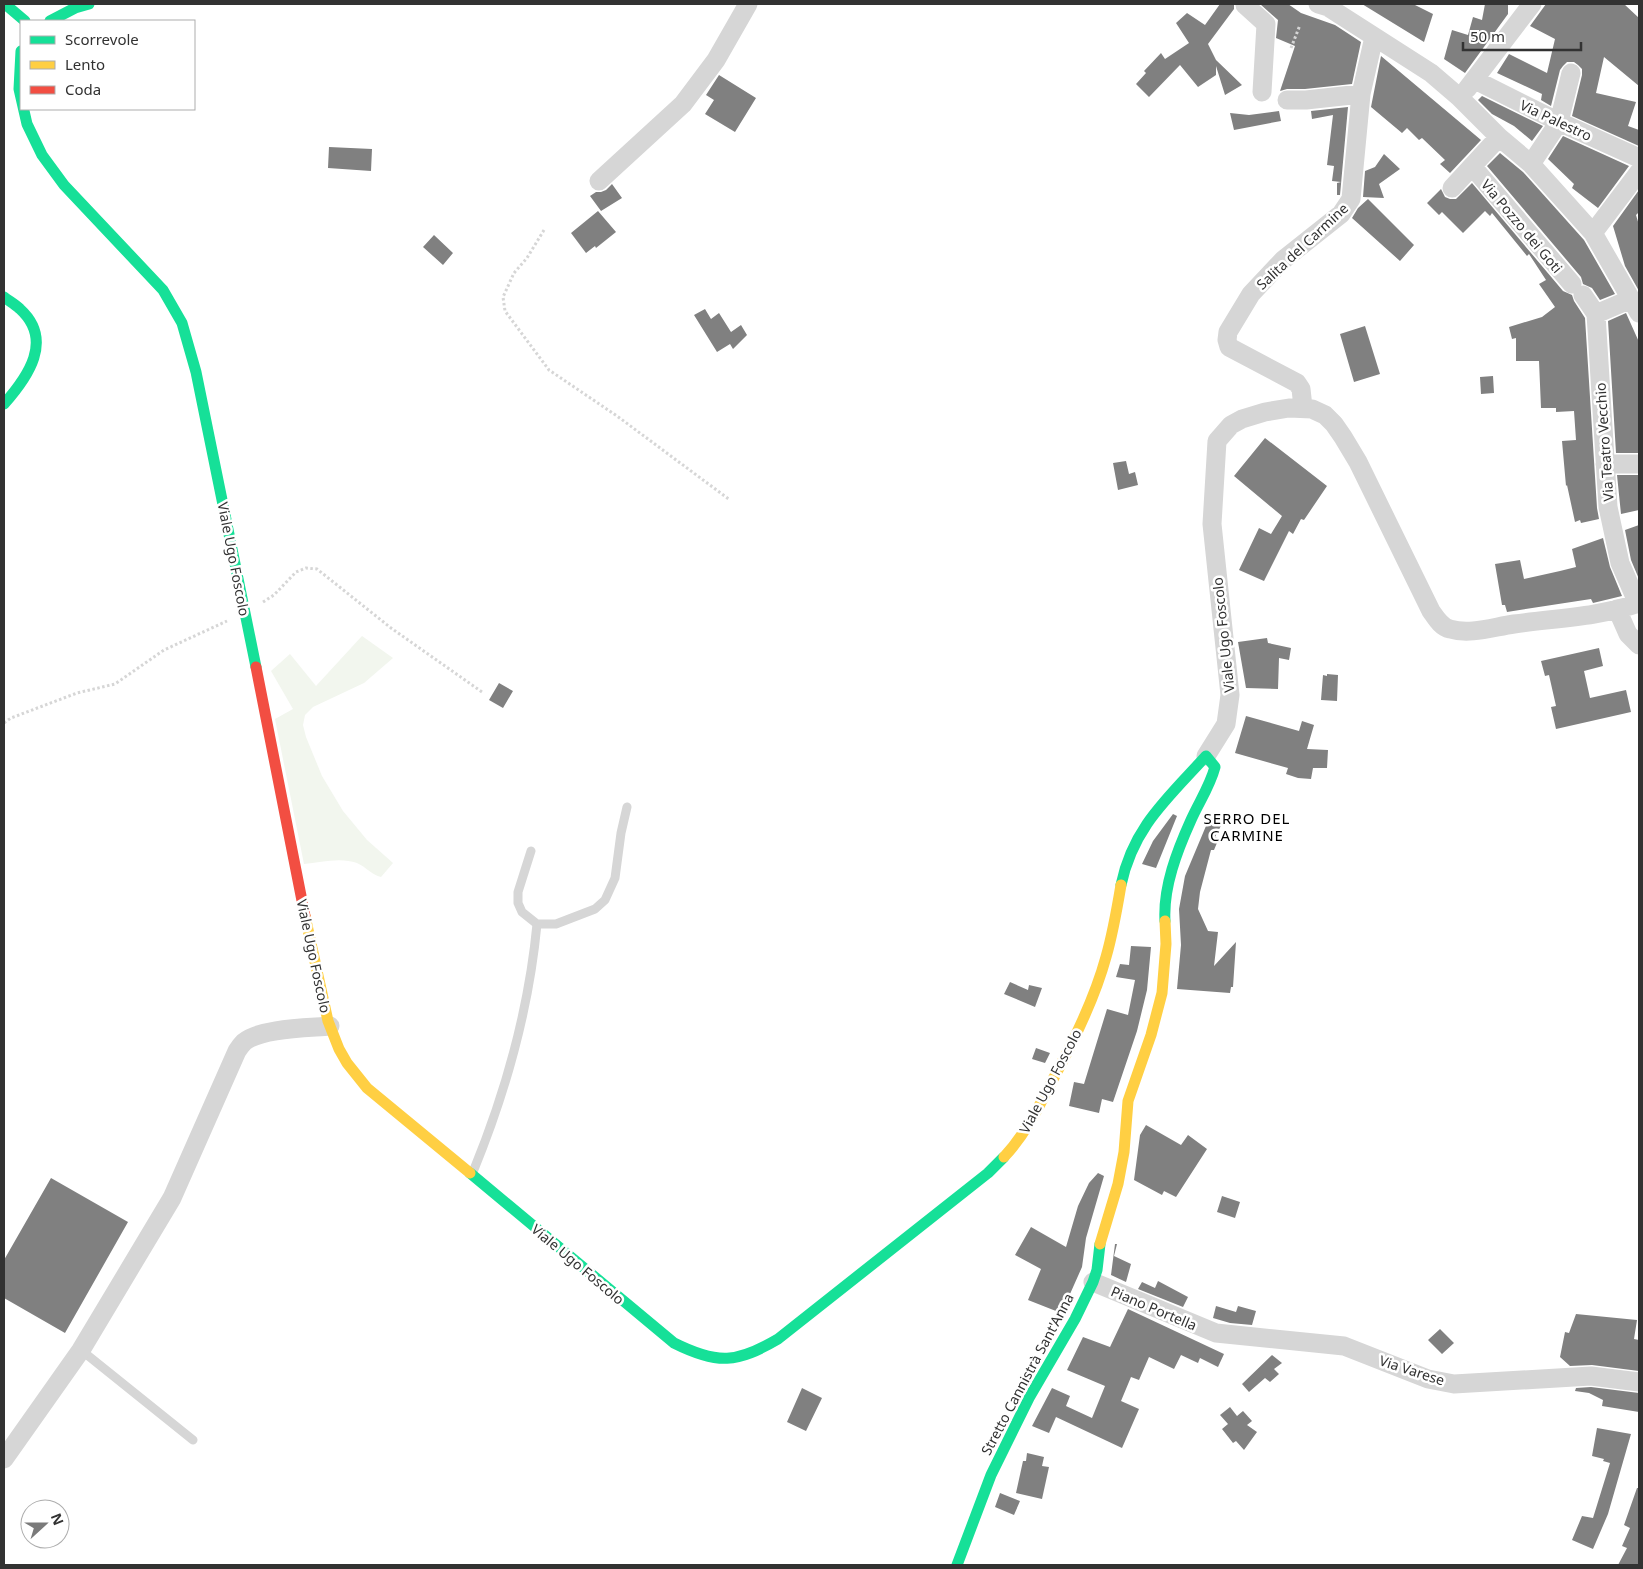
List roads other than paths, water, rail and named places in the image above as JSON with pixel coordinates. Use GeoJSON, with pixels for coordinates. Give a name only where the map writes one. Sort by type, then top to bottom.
{"type":"FeatureCollection","features":[{"type":"Feature","properties":{"kind":"street"},"geometry":{"type":"LineString","coordinates":[[5,4],[24,20]]}},
{"type":"Feature","properties":{"kind":"street"},"geometry":{"type":"LineString","coordinates":[[52,20],[75,8],[89,4]]}},
{"type":"Feature","properties":{"kind":"street"},"geometry":{"type":"LineString","coordinates":[[599,181],[683,104],[716,60],[748,4]]}},
{"type":"Feature","properties":{"kind":"street"},"geometry":{"type":"LineString","coordinates":[[1246,4],[1266,24],[1262,92]]}},
{"type":"Feature","properties":{"kind":"street"},"geometry":{"type":"LineString","coordinates":[[1318,4],[1328,7],[1424,68],[1459,97],[1499,137],[1531,164],[1593,233],[1635,306],[1596,314]]}},
{"type":"Feature","properties":{"kind":"street"},"geometry":{"type":"LineString","coordinates":[[1459,97],[1475,80],[1532,4]]}},
{"type":"Feature","properties":{"kind":"street","name":"Salita del Carmine"},"geometry":{"type":"LineString","coordinates":[[1303,407],[1301,389],[1297,383],[1230,347],[1227,340],[1233,322],[1251,294],[1266,277],[1283,260],[1347,207],[1353,191],[1361,94],[1374,37]]}},
{"type":"Feature","properties":{"kind":"street","name":"Viale Ugo Foscolo"},"geometry":{"type":"LineString","coordinates":[[20,55],[14,77],[14,95],[21,129],[32,152],[48,177],[62,192],[149,275],[163,291],[182,323],[189,340],[317,974],[330,1026],[343,1057],[357,1078],[674,1343],[703,1356],[719,1358],[742,1357],[762,1349],[778,1339],[988,1173],[1012,1149],[1033,1118],[1063,1062],[1094,992],[1111,940],[1127,862],[1133,845],[1152,818],[1206,756],[1226,724],[1230,695],[1212,524],[1217,441],[1231,426],[1242,419],[1271,410],[1303,407]]}},
{"type":"Feature","properties":{"kind":"street"},"geometry":{"type":"LineString","coordinates":[[1531,164],[1558,122],[1571,73]]}},
{"type":"Feature","properties":{"kind":"street","name":"Via Palestro"},"geometry":{"type":"LineString","coordinates":[[1475,80],[1558,122],[1639,158]]}},
{"type":"Feature","properties":{"kind":"street"},"geometry":{"type":"LineString","coordinates":[[1287,100],[1306,100],[1361,94]]}},
{"type":"Feature","properties":{"kind":"street","name":"Via Pozzo dei Goti"},"geometry":{"type":"LineString","coordinates":[[1452,188],[1499,137]]}},
{"type":"Feature","properties":{"kind":"street","name":"Via Pozzo dei Goti"},"geometry":{"type":"LineString","coordinates":[[1472,166],[1596,314]]}},
{"type":"Feature","properties":{"kind":"street"},"geometry":{"type":"LineString","coordinates":[[1593,233],[1639,172]]}},
{"type":"Feature","properties":{"kind":"street"},"geometry":{"type":"LineString","coordinates":[[4,297],[26,314],[32,324],[37,344],[31,371],[15,393],[4,404]]}},
{"type":"Feature","properties":{"kind":"street","name":"Via Teatro Vecchio"},"geometry":{"type":"LineString","coordinates":[[1596,314],[1608,507],[1620,563],[1639,604]]}},
{"type":"Feature","properties":{"kind":"street"},"geometry":{"type":"LineString","coordinates":[[1303,407],[1312,408],[1325,415],[1343,437],[1358,462],[1430,611],[1445,628],[1468,631],[1593,616],[1639,604]]}},
{"type":"Feature","properties":{"kind":"street"},"geometry":{"type":"LineString","coordinates":[[1605,464],[1639,464]]}},
{"type":"Feature","properties":{"kind":"street"},"geometry":{"type":"LineString","coordinates":[[1617,609],[1628,634],[1639,645]]}},
{"type":"Feature","properties":{"kind":"street","name":"Stretto Cannistrà Sant'Anna"},"geometry":{"type":"LineString","coordinates":[[957,1565],[976,1513],[1014,1427],[1028,1398],[1075,1319],[1097,1270],[1100,1242],[1118,1184],[1124,1152],[1128,1101],[1152,1035],[1162,993],[1166,944],[1164,908],[1170,872],[1190,820],[1212,779],[1215,767],[1206,756]]}},
{"type":"Feature","properties":{"kind":"street"},"geometry":{"type":"LineString","coordinates":[[4,1459],[81,1350],[172,1198],[237,1051],[243,1042],[265,1033],[330,1026]]}},
{"type":"Feature","properties":{"kind":"street","name":"Piano Portella"},"geometry":{"type":"LineString","coordinates":[[1093,1282],[1216,1333]]}},
{"type":"Feature","properties":{"kind":"street","name":"Via Varese"},"geometry":{"type":"LineString","coordinates":[[1216,1333],[1344,1346],[1428,1379],[1454,1384],[1591,1376],[1639,1382]]}},
{"type":"Feature","properties":{"kind":"lane"},"geometry":{"type":"LineString","coordinates":[[531,850],[518,892],[518,903],[522,912],[537,924],[556,924],[595,909],[604,900],[615,878],[621,833],[627,807]]}},
{"type":"Feature","properties":{"kind":"lane"},"geometry":{"type":"LineString","coordinates":[[472,1175],[497,1107],[512,1055],[525,1000],[537,924]]}},
{"type":"Feature","properties":{"kind":"lane"},"geometry":{"type":"LineString","coordinates":[[81,1350],[193,1440]]}},
{"type":"Feature","properties":{"kind":"district","name":"SERRO DEL CARMINE"},"geometry":{"type":"Point","coordinates":[1247,826]}}]}
